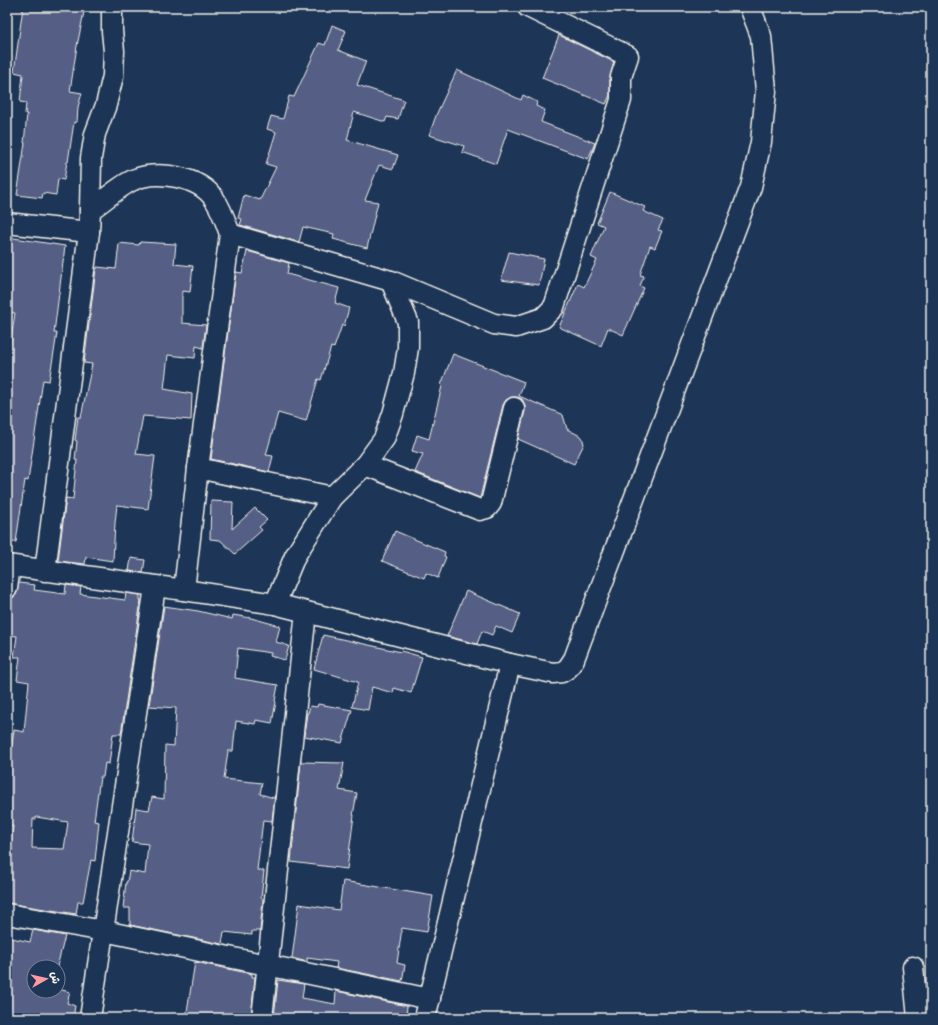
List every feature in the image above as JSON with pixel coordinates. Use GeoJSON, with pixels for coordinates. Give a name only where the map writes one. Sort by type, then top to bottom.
{"type":"FeatureCollection","features":[{"type":"Feature","properties":{"kind":"street"},"geometry":{"type":"LineString","coordinates":[[45,571],[89,232],[91,158],[95,134],[106,105],[113,76],[114,51],[112,7]]}},
{"type":"Feature","properties":{"kind":"street"},"geometry":{"type":"LineString","coordinates":[[230,234],[391,280],[494,324],[516,327],[543,318],[554,307],[621,100],[621,77],[628,56],[528,7]]}},
{"type":"Feature","properties":{"kind":"street"},"geometry":{"type":"LineString","coordinates":[[7,588],[9,566],[184,590],[275,604],[510,664],[553,673],[562,672],[568,668],[574,658],[751,187],[761,142],[766,91],[761,36],[750,7]]}},
{"type":"Feature","properties":{"kind":"street"},"geometry":{"type":"LineString","coordinates":[[90,210],[131,181],[148,176],[186,178],[203,187],[215,199],[230,234],[198,468],[184,590]]}},
{"type":"Feature","properties":{"kind":"street"},"geometry":{"type":"LineString","coordinates":[[7,224],[89,232]]}},
{"type":"Feature","properties":{"kind":"street"},"geometry":{"type":"LineString","coordinates":[[275,604],[295,556],[332,497],[365,465],[384,439],[394,414],[404,373],[408,348],[408,322],[391,280]]}},
{"type":"Feature","properties":{"kind":"street"},"geometry":{"type":"LineString","coordinates":[[365,465],[480,510],[487,508],[491,503],[514,408]]}},
{"type":"Feature","properties":{"kind":"street"},"geometry":{"type":"LineString","coordinates":[[198,468],[332,497]]}},
{"type":"Feature","properties":{"kind":"street"},"geometry":{"type":"LineString","coordinates":[[90,1018],[155,586]]}},
{"type":"Feature","properties":{"kind":"street"},"geometry":{"type":"LineString","coordinates":[[262,1018],[306,612]]}},
{"type":"Feature","properties":{"kind":"street"},"geometry":{"type":"LineString","coordinates":[[425,1018],[510,664]]}},
{"type":"Feature","properties":{"kind":"street"},"geometry":{"type":"LineString","coordinates":[[7,914],[104,931],[430,999]]}},
{"type":"Feature","properties":{"kind":"street"},"geometry":{"type":"LineString","coordinates":[[912,967],[918,1018]]}},
{"type":"Feature","properties":{"kind":"building"},"geometry":{"type":"Polygon","coordinates":[[[23,7],[85,7],[70,91],[82,93],[78,107],[77,122],[74,122],[64,180],[58,179],[56,195],[43,193],[42,198],[17,195],[25,143],[27,114],[25,114],[26,103],[20,102],[23,74],[14,72],[23,7]]]}},
{"type":"Feature","properties":{"kind":"building"},"geometry":{"type":"Polygon","coordinates":[[[332,25],[346,31],[338,50],[366,61],[357,85],[404,100],[398,119],[387,117],[385,122],[354,112],[347,140],[398,155],[393,169],[379,165],[365,200],[378,202],[367,248],[333,239],[334,234],[303,227],[299,242],[240,225],[242,219],[238,218],[244,195],[260,200],[276,167],[266,164],[276,132],[267,129],[271,116],[283,119],[289,96],[294,97],[319,43],[325,45],[332,25]]]}},
{"type":"Feature","properties":{"kind":"building"},"geometry":{"type":"Polygon","coordinates":[[[559,35],[614,62],[610,77],[610,95],[606,104],[542,78],[559,35]]]}},
{"type":"Feature","properties":{"kind":"building"},"geometry":{"type":"Polygon","coordinates":[[[457,70],[521,100],[523,95],[537,102],[536,106],[545,110],[541,122],[595,143],[588,159],[508,129],[496,164],[462,152],[464,146],[429,135],[437,113],[457,70]]]}},
{"type":"Feature","properties":{"kind":"building"},"geometry":{"type":"Polygon","coordinates":[[[610,192],[645,207],[643,211],[663,220],[658,230],[662,231],[655,248],[650,246],[640,275],[644,276],[640,286],[644,288],[623,335],[608,328],[601,346],[559,327],[578,284],[584,287],[597,260],[591,257],[604,226],[597,223],[610,192]]]}},
{"type":"Feature","properties":{"kind":"building"},"geometry":{"type":"Polygon","coordinates":[[[7,237],[65,246],[54,333],[57,333],[54,352],[49,381],[43,380],[28,481],[25,480],[16,542],[7,542],[7,444],[11,417],[7,416],[7,346],[10,346],[15,313],[7,312],[7,237]]]}},
{"type":"Feature","properties":{"kind":"building"},"geometry":{"type":"Polygon","coordinates":[[[140,242],[176,244],[174,264],[193,266],[190,292],[182,291],[182,323],[206,325],[203,348],[196,346],[195,358],[168,355],[164,389],[192,394],[191,420],[143,416],[136,454],[155,456],[148,509],[117,505],[113,561],[86,557],[85,564],[58,561],[66,498],[73,499],[77,460],[75,460],[77,441],[75,440],[78,417],[81,417],[92,364],[84,363],[96,269],[97,267],[116,269],[119,243],[139,245],[140,242]]]}},
{"type":"Feature","properties":{"kind":"building"},"geometry":{"type":"Polygon","coordinates":[[[247,251],[289,263],[287,274],[339,288],[335,303],[349,308],[344,326],[342,325],[334,348],[331,347],[321,380],[318,379],[306,421],[278,413],[266,455],[273,456],[269,472],[211,459],[236,272],[242,273],[247,251]]]}},
{"type":"Feature","properties":{"kind":"building"},"geometry":{"type":"Polygon","coordinates":[[[509,252],[544,259],[539,285],[501,280],[509,252]]]}},
{"type":"Feature","properties":{"kind":"building"},"geometry":{"type":"Polygon","coordinates":[[[453,354],[524,382],[519,396],[563,415],[567,429],[582,437],[584,444],[574,464],[518,439],[525,411],[525,405],[522,399],[511,397],[506,400],[503,405],[480,498],[415,472],[423,454],[412,451],[417,435],[429,439],[441,385],[453,354]]]}},
{"type":"Feature","properties":{"kind":"building"},"geometry":{"type":"Polygon","coordinates":[[[211,501],[233,502],[232,529],[255,508],[267,520],[259,527],[262,530],[235,554],[220,540],[210,539],[211,501]]]}},
{"type":"Feature","properties":{"kind":"building"},"geometry":{"type":"Polygon","coordinates":[[[395,531],[445,552],[444,556],[446,557],[438,578],[426,573],[424,578],[382,561],[395,531]]]}},
{"type":"Feature","properties":{"kind":"building"},"geometry":{"type":"Polygon","coordinates":[[[131,558],[145,560],[143,573],[129,571],[131,558]]]}},
{"type":"Feature","properties":{"kind":"building"},"geometry":{"type":"Polygon","coordinates":[[[19,583],[35,585],[34,590],[65,594],[66,585],[81,587],[80,594],[125,600],[126,593],[140,595],[141,600],[121,734],[113,734],[109,764],[105,763],[103,777],[100,777],[94,821],[99,822],[95,861],[91,860],[83,902],[78,902],[76,914],[7,903],[7,874],[13,826],[7,825],[7,771],[14,730],[24,732],[29,682],[17,680],[20,657],[14,657],[17,636],[7,635],[7,599],[16,595],[19,583]],[[36,817],[36,819],[33,819],[32,848],[64,849],[68,822],[36,817]]]}},
{"type":"Feature","properties":{"kind":"building"},"geometry":{"type":"Polygon","coordinates":[[[466,591],[520,614],[512,633],[496,626],[492,635],[482,631],[477,644],[447,636],[466,591]]]}},
{"type":"Feature","properties":{"kind":"building"},"geometry":{"type":"Polygon","coordinates":[[[164,606],[198,611],[232,619],[233,615],[251,618],[280,626],[276,642],[289,646],[285,660],[270,656],[271,653],[238,648],[235,678],[278,685],[272,723],[256,720],[255,724],[236,721],[233,751],[228,751],[224,779],[262,783],[260,794],[274,798],[275,795],[272,821],[263,820],[257,870],[264,871],[260,931],[252,931],[252,935],[224,932],[222,944],[130,925],[130,908],[123,908],[126,882],[129,871],[145,874],[148,844],[132,842],[136,808],[149,810],[152,797],[164,799],[165,745],[174,746],[176,708],[149,706],[164,606]]]}},
{"type":"Feature","properties":{"kind":"building"},"geometry":{"type":"Polygon","coordinates":[[[323,635],[401,651],[422,657],[411,693],[394,688],[393,693],[372,687],[368,710],[352,707],[358,682],[314,669],[323,635]]]}},
{"type":"Feature","properties":{"kind":"building"},"geometry":{"type":"Polygon","coordinates":[[[318,704],[352,710],[342,743],[304,736],[307,713],[310,706],[317,707],[318,704]]]}},
{"type":"Feature","properties":{"kind":"building"},"geometry":{"type":"Polygon","coordinates":[[[301,762],[344,763],[339,790],[357,793],[347,869],[291,862],[301,762]]]}},
{"type":"Feature","properties":{"kind":"building"},"geometry":{"type":"Polygon","coordinates":[[[343,881],[433,896],[427,932],[402,928],[397,963],[405,965],[402,981],[336,968],[337,962],[307,958],[307,962],[292,958],[299,904],[339,910],[343,881]]]}},
{"type":"Feature","properties":{"kind":"building"},"geometry":{"type":"Polygon","coordinates":[[[33,930],[65,936],[59,959],[26,959],[26,999],[66,999],[66,991],[70,992],[67,1003],[75,1006],[73,1018],[7,1018],[7,937],[30,942],[33,930]]]}},
{"type":"Feature","properties":{"kind":"building"},"geometry":{"type":"Polygon","coordinates":[[[195,962],[252,974],[252,977],[255,977],[251,1018],[186,1018],[195,962]]]}},
{"type":"Feature","properties":{"kind":"building"},"geometry":{"type":"Polygon","coordinates":[[[278,980],[304,984],[302,998],[335,1004],[336,991],[407,1006],[406,1018],[274,1018],[278,980]]]}}]}
